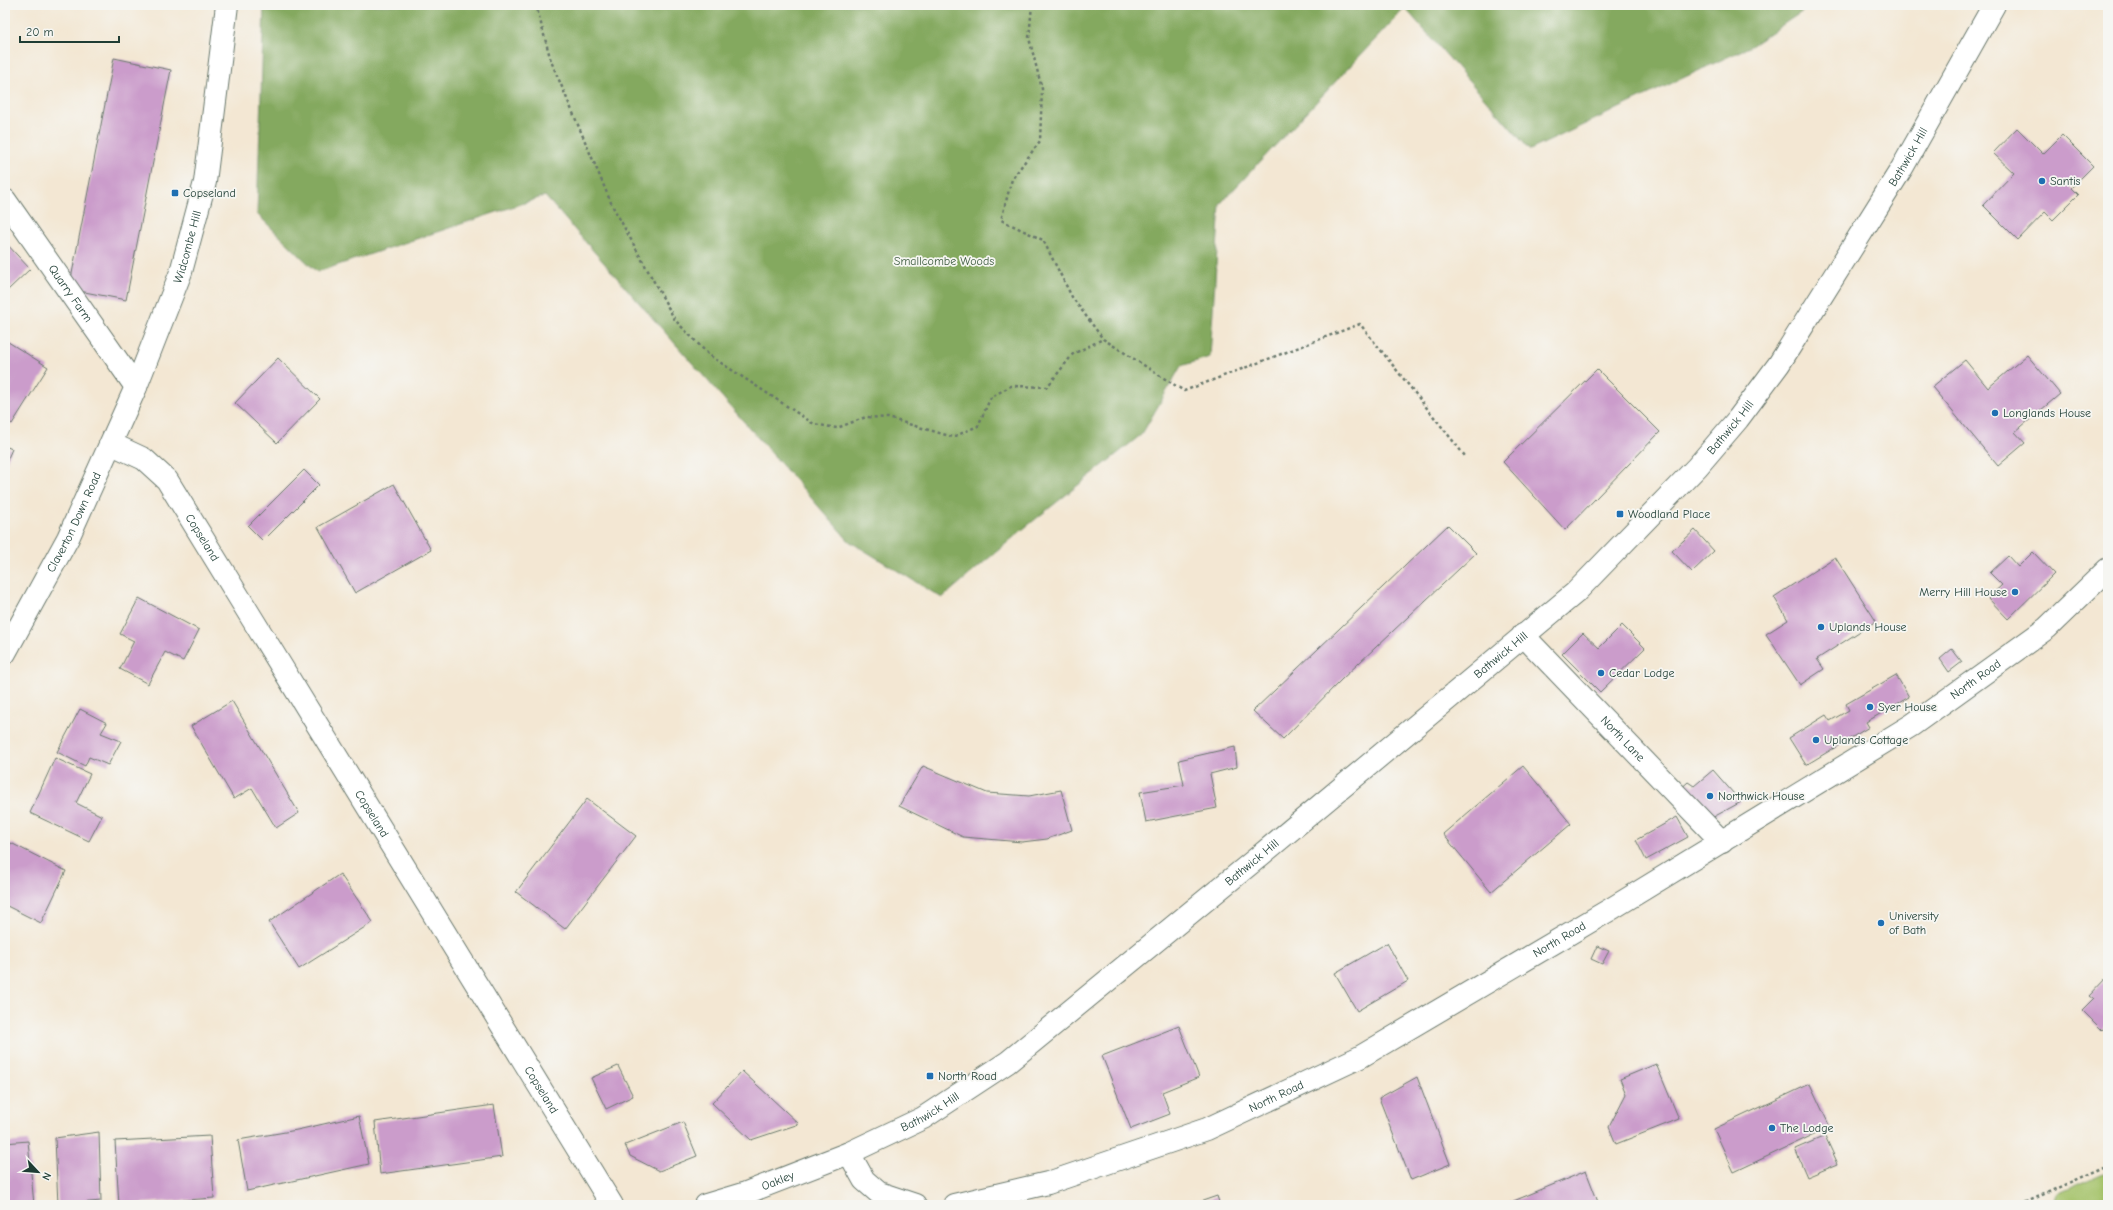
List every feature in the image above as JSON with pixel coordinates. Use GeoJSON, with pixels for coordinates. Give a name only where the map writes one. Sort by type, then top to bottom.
{"type":"FeatureCollection","features":[{"type":"Feature","properties":{"kind":"street","name":"Widcombe Hill"},"geometry":{"type":"LineString","coordinates":[[136,387],[181,272],[205,182],[227,5]]}},
{"type":"Feature","properties":{"kind":"street","name":"Bathwick Hill"},"geometry":{"type":"LineString","coordinates":[[849,1153],[923,1118],[1008,1062],[1262,854],[1523,635],[1575,594],[1697,467],[1738,419],[1779,364],[1902,168],[1994,5]]}},
{"type":"Feature","properties":{"kind":"street","name":"Quarry Farm"},"geometry":{"type":"LineString","coordinates":[[5,200],[136,387]]}},
{"type":"Feature","properties":{"kind":"street","name":"Claverton Down Road"},"geometry":{"type":"LineString","coordinates":[[5,653],[68,538],[112,444],[136,387]]}},
{"type":"Feature","properties":{"kind":"street","name":"Copseland"},"geometry":{"type":"LineString","coordinates":[[112,444],[144,459],[167,480],[612,1205]]}},
{"type":"Feature","properties":{"kind":"street","name":"North Road"},"geometry":{"type":"LineString","coordinates":[[954,1205],[1048,1183],[1207,1129],[1360,1057],[1722,842],[1912,725],[2047,628],[2108,569]]}},
{"type":"Feature","properties":{"kind":"street","name":"North Lane"},"geometry":{"type":"LineString","coordinates":[[1523,635],[1722,842]]}},
{"type":"Feature","properties":{"kind":"street","name":"Oakley"},"geometry":{"type":"LineString","coordinates":[[706,1205],[746,1193],[849,1153]]}},
{"type":"Feature","properties":{"kind":"street"},"geometry":{"type":"LineString","coordinates":[[849,1153],[864,1180],[879,1193],[915,1205]]}},
{"type":"Feature","properties":{"kind":"path"},"geometry":{"type":"LineString","coordinates":[[536,5],[551,61],[612,205],[675,320],[709,355],[814,424],[837,428],[866,417],[888,418],[953,437],[978,426],[991,397],[1011,386],[1047,387],[1073,354],[1103,339]]}},
{"type":"Feature","properties":{"kind":"path"},"geometry":{"type":"LineString","coordinates":[[1032,5],[1029,38],[1042,90],[1040,141],[1012,179],[1001,220],[1043,240],[1072,297],[1103,339],[1184,391],[1360,324],[1465,456]]}},
{"type":"Feature","properties":{"kind":"path"},"geometry":{"type":"LineString","coordinates":[[2020,1205],[2108,1165]]}},
{"type":"Feature","properties":{"kind":"green space","name":"Smallcombe Woods"},"geometry":{"type":"Polygon","coordinates":[[[264,5],[1812,5],[1751,46],[1530,150],[1405,8],[1220,204],[1210,357],[1181,366],[1142,434],[1022,530],[942,598],[849,541],[545,196],[317,272],[257,214],[264,5]]]}},
{"type":"Feature","properties":{"kind":"green space"},"geometry":{"type":"Polygon","coordinates":[[[2108,1171],[2108,1205],[2053,1205],[2056,1194],[2108,1171]]]}},
{"type":"Feature","properties":{"kind":"building"},"geometry":{"type":"Polygon","coordinates":[[[114,58],[171,70],[126,300],[69,289],[114,58]]]}},
{"type":"Feature","properties":{"kind":"building","name":"Santis"},"geometry":{"type":"Polygon","coordinates":[[[2017,128],[2043,154],[2062,135],[2093,166],[2071,188],[2078,195],[2053,220],[2045,212],[2018,240],[1983,205],[2014,173],[1993,153],[2017,128]]]}},
{"type":"Feature","properties":{"kind":"building"},"geometry":{"type":"Polygon","coordinates":[[[5,242],[30,269],[8,290],[5,288],[5,242]]]}},
{"type":"Feature","properties":{"kind":"building"},"geometry":{"type":"Polygon","coordinates":[[[5,340],[48,367],[12,424],[5,419],[5,340]]]}},
{"type":"Feature","properties":{"kind":"building","name":"Longlands House"},"geometry":{"type":"Polygon","coordinates":[[[2027,355],[2060,394],[2015,432],[2025,443],[1998,466],[1932,387],[1965,360],[1988,388],[2027,355]]]}},
{"type":"Feature","properties":{"kind":"building"},"geometry":{"type":"Polygon","coordinates":[[[278,358],[320,399],[277,443],[235,403],[278,358]]]}},
{"type":"Feature","properties":{"kind":"building"},"geometry":{"type":"Polygon","coordinates":[[[1597,369],[1660,432],[1565,530],[1503,462],[1597,369]]]}},
{"type":"Feature","properties":{"kind":"building"},"geometry":{"type":"Polygon","coordinates":[[[5,446],[12,449],[5,465],[5,446]]]}},
{"type":"Feature","properties":{"kind":"building"},"geometry":{"type":"Polygon","coordinates":[[[304,470],[319,485],[263,541],[248,526],[304,470]]]}},
{"type":"Feature","properties":{"kind":"building"},"geometry":{"type":"Polygon","coordinates":[[[394,484],[431,550],[355,593],[318,527],[394,484]]]}},
{"type":"Feature","properties":{"kind":"building"},"geometry":{"type":"Polygon","coordinates":[[[1448,525],[1476,553],[1342,679],[1283,739],[1253,711],[1448,525]]]}},
{"type":"Feature","properties":{"kind":"building"},"geometry":{"type":"Polygon","coordinates":[[[1695,530],[1714,551],[1692,572],[1672,551],[1695,530]]]}},
{"type":"Feature","properties":{"kind":"building","name":"Merry Hill House"},"geometry":{"type":"Polygon","coordinates":[[[2033,552],[2054,574],[2008,619],[1988,598],[2002,585],[1990,573],[2008,556],[2018,567],[2033,552]]]}},
{"type":"Feature","properties":{"kind":"building","name":"Uplands House"},"geometry":{"type":"Polygon","coordinates":[[[1835,557],[1876,621],[1817,659],[1824,669],[1800,685],[1766,634],[1788,620],[1774,597],[1835,557]]]}},
{"type":"Feature","properties":{"kind":"building"},"geometry":{"type":"Polygon","coordinates":[[[139,598],[199,630],[183,661],[165,652],[148,684],[120,669],[134,641],[120,634],[139,598]]]}},
{"type":"Feature","properties":{"kind":"building","name":"Cedar Lodge"},"geometry":{"type":"Polygon","coordinates":[[[1622,625],[1645,648],[1600,692],[1562,654],[1583,633],[1599,648],[1622,625]]]}},
{"type":"Feature","properties":{"kind":"building"},"geometry":{"type":"Polygon","coordinates":[[[1952,649],[1962,662],[1949,672],[1940,659],[1952,649]]]}},
{"type":"Feature","properties":{"kind":"building","name":"Syer House"},"geometry":{"type":"Polygon","coordinates":[[[1896,675],[1909,697],[1866,722],[1869,727],[1806,765],[1789,738],[1826,715],[1830,721],[1849,710],[1846,704],[1896,675]]]}},
{"type":"Feature","properties":{"kind":"building"},"geometry":{"type":"Polygon","coordinates":[[[232,701],[299,813],[276,828],[252,788],[234,799],[191,726],[232,701]]]}},
{"type":"Feature","properties":{"kind":"building"},"geometry":{"type":"Polygon","coordinates":[[[80,709],[107,723],[101,733],[121,741],[108,765],[89,757],[85,766],[57,752],[80,709]]]}},
{"type":"Feature","properties":{"kind":"building"},"geometry":{"type":"Polygon","coordinates":[[[1235,747],[1237,767],[1210,774],[1217,808],[1146,822],[1140,792],[1184,785],[1179,760],[1235,747]]]}},
{"type":"Feature","properties":{"kind":"building"},"geometry":{"type":"Polygon","coordinates":[[[55,758],[90,774],[76,803],[102,816],[89,841],[30,813],[55,758]]]}},
{"type":"Feature","properties":{"kind":"building"},"geometry":{"type":"Polygon","coordinates":[[[923,766],[987,793],[1029,796],[1061,790],[1072,830],[1047,839],[1022,842],[963,837],[899,806],[923,766]]]}},
{"type":"Feature","properties":{"kind":"building"},"geometry":{"type":"Polygon","coordinates":[[[1523,766],[1571,824],[1491,892],[1443,834],[1523,766]]]}},
{"type":"Feature","properties":{"kind":"building","name":"Northwick House"},"geometry":{"type":"Polygon","coordinates":[[[1713,770],[1741,802],[1708,820],[1679,790],[1688,782],[1694,786],[1713,770]]]}},
{"type":"Feature","properties":{"kind":"building"},"geometry":{"type":"Polygon","coordinates":[[[587,799],[636,836],[565,929],[516,892],[587,799]]]}},
{"type":"Feature","properties":{"kind":"building"},"geometry":{"type":"Polygon","coordinates":[[[1677,817],[1688,837],[1646,860],[1636,840],[1677,817]]]}},
{"type":"Feature","properties":{"kind":"building"},"geometry":{"type":"Polygon","coordinates":[[[11,843],[66,871],[41,923],[5,905],[5,854],[11,843]]]}},
{"type":"Feature","properties":{"kind":"building"},"geometry":{"type":"Polygon","coordinates":[[[340,874],[373,922],[299,969],[269,922],[340,874]]]}},
{"type":"Feature","properties":{"kind":"building"},"geometry":{"type":"Polygon","coordinates":[[[1387,943],[1408,981],[1357,1011],[1335,973],[1387,943]]]}},
{"type":"Feature","properties":{"kind":"building"},"geometry":{"type":"Polygon","coordinates":[[[1597,946],[1609,951],[1602,964],[1591,959],[1597,946]]]}},
{"type":"Feature","properties":{"kind":"building"},"geometry":{"type":"Polygon","coordinates":[[[2108,976],[2108,1024],[2102,1030],[2082,1010],[2093,999],[2089,996],[2108,976]]]}},
{"type":"Feature","properties":{"kind":"building"},"geometry":{"type":"Polygon","coordinates":[[[1179,1026],[1199,1077],[1162,1092],[1170,1114],[1131,1129],[1102,1056],[1179,1026]]]}},
{"type":"Feature","properties":{"kind":"building"},"geometry":{"type":"Polygon","coordinates":[[[1656,1064],[1679,1119],[1616,1144],[1609,1127],[1626,1094],[1620,1079],[1656,1064]]]}},
{"type":"Feature","properties":{"kind":"building"},"geometry":{"type":"Polygon","coordinates":[[[618,1066],[633,1096],[606,1109],[591,1078],[618,1066]]]}},
{"type":"Feature","properties":{"kind":"building"},"geometry":{"type":"Polygon","coordinates":[[[742,1071],[799,1124],[751,1140],[712,1103],[742,1071]]]}},
{"type":"Feature","properties":{"kind":"building"},"geometry":{"type":"Polygon","coordinates":[[[1417,1077],[1450,1164],[1411,1180],[1379,1098],[1417,1077]]]}},
{"type":"Feature","properties":{"kind":"building","name":"The Lodge"},"geometry":{"type":"Polygon","coordinates":[[[1810,1084],[1830,1127],[1734,1172],[1714,1129],[1810,1084]]]}},
{"type":"Feature","properties":{"kind":"building"},"geometry":{"type":"Polygon","coordinates":[[[494,1105],[502,1157],[380,1174],[375,1122],[494,1105]]]}},
{"type":"Feature","properties":{"kind":"building"},"geometry":{"type":"Polygon","coordinates":[[[359,1116],[369,1164],[247,1191],[238,1140],[297,1130],[359,1116]]]}},
{"type":"Feature","properties":{"kind":"building"},"geometry":{"type":"Polygon","coordinates":[[[683,1122],[697,1156],[659,1171],[630,1156],[625,1145],[683,1122]]]}},
{"type":"Feature","properties":{"kind":"building"},"geometry":{"type":"Polygon","coordinates":[[[99,1132],[101,1201],[58,1205],[55,1138],[99,1132]]]}},
{"type":"Feature","properties":{"kind":"building"},"geometry":{"type":"Polygon","coordinates":[[[210,1136],[214,1198],[119,1205],[115,1141],[210,1136]]]}},
{"type":"Feature","properties":{"kind":"building"},"geometry":{"type":"Polygon","coordinates":[[[1825,1136],[1838,1164],[1807,1177],[1795,1149],[1825,1136]]]}},
{"type":"Feature","properties":{"kind":"building"},"geometry":{"type":"Polygon","coordinates":[[[28,1141],[34,1205],[5,1205],[5,1143],[28,1141]]]}},
{"type":"Feature","properties":{"kind":"building"},"geometry":{"type":"Polygon","coordinates":[[[1586,1171],[1598,1202],[1591,1205],[1504,1205],[1586,1171]]]}},
{"type":"Feature","properties":{"kind":"building"},"geometry":{"type":"Polygon","coordinates":[[[1217,1196],[1220,1205],[1191,1205],[1217,1196]]]}},
{"type":"Feature","properties":{"kind":"place","name":"Santis"},"geometry":{"type":"Point","coordinates":[2042,181]}},
{"type":"Feature","properties":{"kind":"place","name":"Copseland"},"geometry":{"type":"Point","coordinates":[175,193]}},
{"type":"Feature","properties":{"kind":"place","name":"Longlands House"},"geometry":{"type":"Point","coordinates":[1995,413]}},
{"type":"Feature","properties":{"kind":"place","name":"Woodland Place"},"geometry":{"type":"Point","coordinates":[1620,514]}},
{"type":"Feature","properties":{"kind":"place","name":"Merry Hill House"},"geometry":{"type":"Point","coordinates":[2015,592]}},
{"type":"Feature","properties":{"kind":"place","name":"Uplands House"},"geometry":{"type":"Point","coordinates":[1821,627]}},
{"type":"Feature","properties":{"kind":"place","name":"Cedar Lodge"},"geometry":{"type":"Point","coordinates":[1601,673]}},
{"type":"Feature","properties":{"kind":"place","name":"Syer House"},"geometry":{"type":"Point","coordinates":[1870,707]}},
{"type":"Feature","properties":{"kind":"place","name":"Uplands Cottage"},"geometry":{"type":"Point","coordinates":[1816,740]}},
{"type":"Feature","properties":{"kind":"place","name":"Northwick House"},"geometry":{"type":"Point","coordinates":[1710,796]}},
{"type":"Feature","properties":{"kind":"place","name":"University of Bath"},"geometry":{"type":"Point","coordinates":[1881,923]}},
{"type":"Feature","properties":{"kind":"place","name":"North Road"},"geometry":{"type":"Point","coordinates":[930,1076]}},
{"type":"Feature","properties":{"kind":"place","name":"The Lodge"},"geometry":{"type":"Point","coordinates":[1772,1128]}}]}
